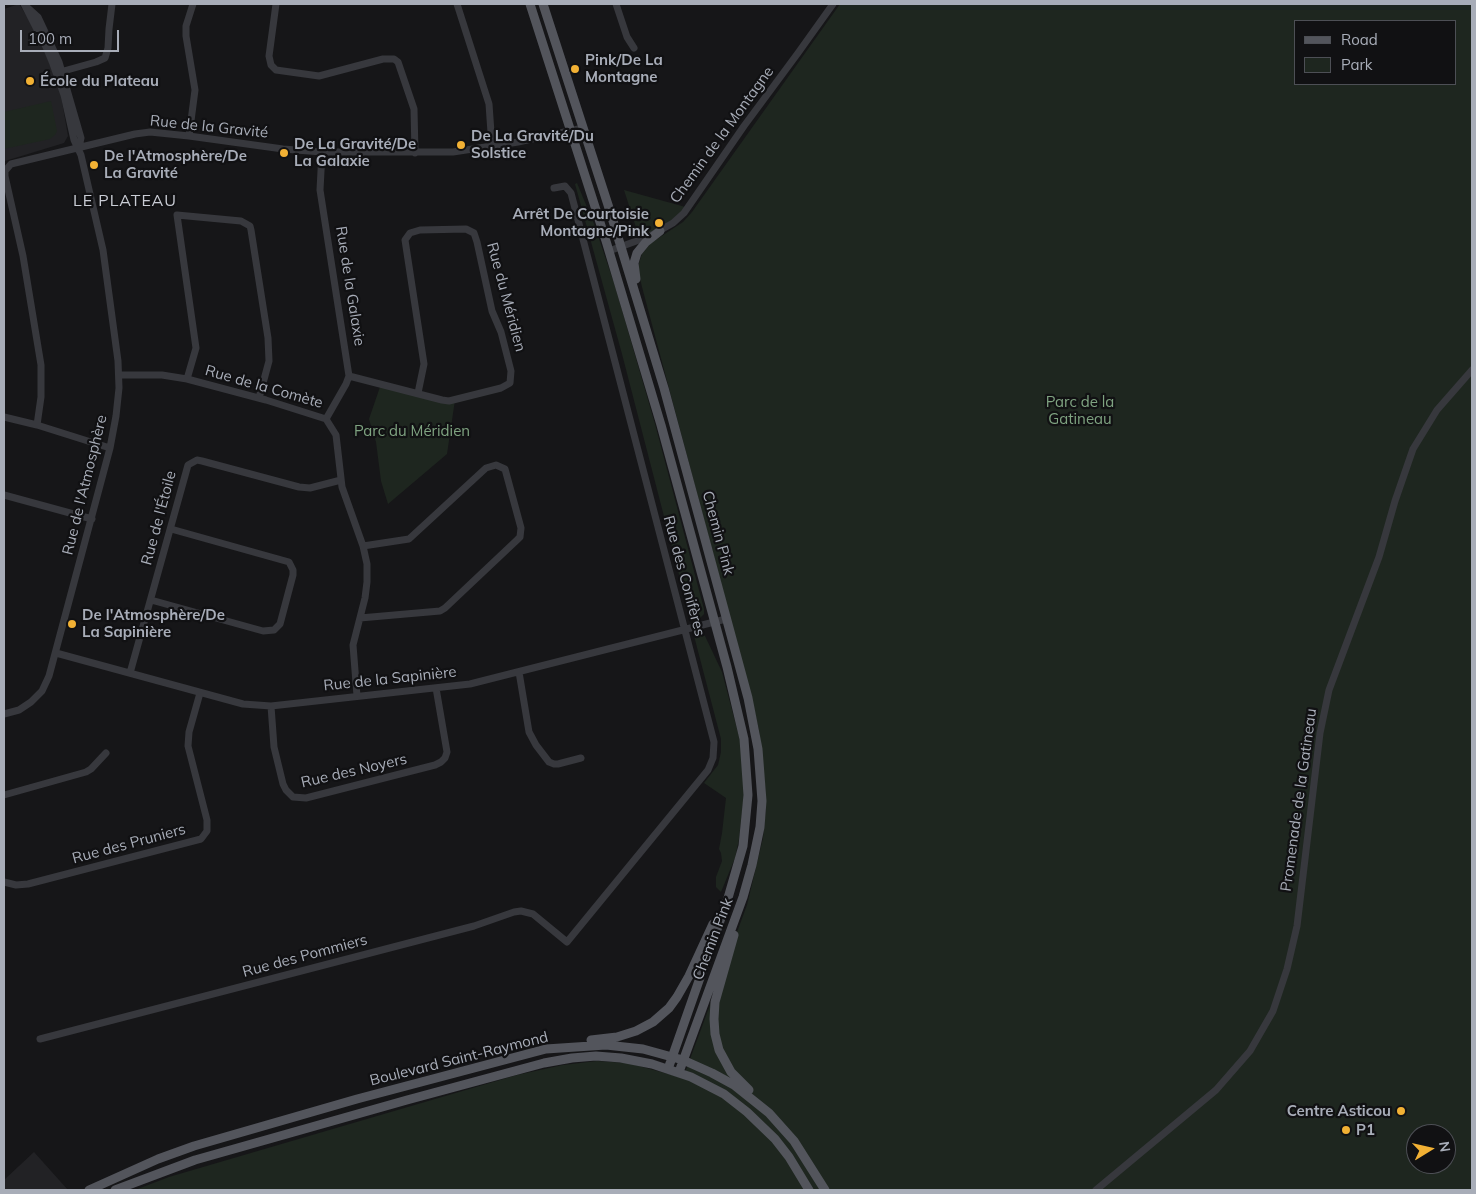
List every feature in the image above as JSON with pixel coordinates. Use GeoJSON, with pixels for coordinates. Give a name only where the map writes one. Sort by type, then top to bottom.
{"type":"FeatureCollection","features":[{"type":"Feature","properties":{"kind":"main road","name":"Chemin Pink"},"geometry":{"type":"LineString","coordinates":[[530,4],[609,251],[670,458],[742,727],[748,776],[747,816],[743,846],[728,898],[668,1069]]}},
{"type":"Feature","properties":{"kind":"main road","name":"Chemin Pink"},"geometry":{"type":"LineString","coordinates":[[543,4],[622,247],[664,388],[754,725],[761,776],[760,826],[743,897],[679,1072]]}},
{"type":"Feature","properties":{"kind":"main road"},"geometry":{"type":"LineString","coordinates":[[660,231],[646,242],[637,253],[634,269],[664,388]]}},
{"type":"Feature","properties":{"kind":"main road"},"geometry":{"type":"LineString","coordinates":[[743,897],[715,1002],[715,1034],[720,1050],[731,1072],[769,1113]]}},
{"type":"Feature","properties":{"kind":"main road"},"geometry":{"type":"LineString","coordinates":[[546,1049],[628,1034],[646,1026],[659,1017],[677,998],[728,898]]}},
{"type":"Feature","properties":{"kind":"main road","name":"Boulevard Saint-Raymond"},"geometry":{"type":"LineString","coordinates":[[89,1190],[158,1159],[194,1146],[546,1049],[586,1045],[643,1049],[683,1060],[734,1085],[769,1113],[794,1141],[825,1190]]}},
{"type":"Feature","properties":{"kind":"main road","name":"Boulevard Saint-Raymond"},"geometry":{"type":"LineString","coordinates":[[115,1190],[165,1170],[227,1150],[544,1063],[596,1056],[636,1060],[679,1072],[724,1094],[768,1132],[789,1157],[809,1190]]}},
{"type":"Feature","properties":{"kind":"street"},"geometry":{"type":"LineString","coordinates":[[59,72],[105,58],[108,48],[112,4]]}},
{"type":"Feature","properties":{"kind":"street"},"geometry":{"type":"LineString","coordinates":[[189,136],[195,90],[186,26],[193,4]]}},
{"type":"Feature","properties":{"kind":"street"},"geometry":{"type":"LineString","coordinates":[[276,4],[269,56],[271,65],[276,70],[319,76],[383,59],[394,59],[398,62],[414,109],[415,153]]}},
{"type":"Feature","properties":{"kind":"street"},"geometry":{"type":"LineString","coordinates":[[457,4],[489,104],[492,147]]}},
{"type":"Feature","properties":{"kind":"street"},"geometry":{"type":"LineString","coordinates":[[616,4],[627,37],[634,48]]}},
{"type":"Feature","properties":{"kind":"street","name":"Chemin de la Montagne"},"geometry":{"type":"LineString","coordinates":[[609,251],[660,231],[679,218],[689,208],[744,126],[833,4]]}},
{"type":"Feature","properties":{"kind":"street","name":"Rue de l'Atmosphère"},"geometry":{"type":"LineString","coordinates":[[4,714],[26,706],[42,691],[49,676],[110,448],[117,409],[119,375],[103,253],[79,148],[81,138],[50,39],[38,17],[25,5]]}},
{"type":"Feature","properties":{"kind":"street","name":"Rue de la Gravité"},"geometry":{"type":"LineString","coordinates":[[37,425],[41,397],[41,365],[23,256],[5,176],[5,171],[10,164],[135,134],[164,133],[283,149],[322,152],[415,153],[453,152],[492,147],[583,128]]}},
{"type":"Feature","properties":{"kind":"street","name":"Rue de la Galaxie"},"geometry":{"type":"LineString","coordinates":[[322,152],[320,190],[350,376]]}},
{"type":"Feature","properties":{"kind":"street","name":"Rue des Conifères"},"geometry":{"type":"LineString","coordinates":[[554,188],[565,186],[571,193],[714,742],[711,764],[708,770],[567,942]]}},
{"type":"Feature","properties":{"kind":"street"},"geometry":{"type":"LineString","coordinates":[[187,379],[196,348],[176,215],[241,220],[250,226],[268,338],[269,361],[259,398]]}},
{"type":"Feature","properties":{"kind":"street","name":"Rue du Méridien"},"geometry":{"type":"LineString","coordinates":[[350,376],[442,400],[455,400],[501,388],[510,383],[512,378],[501,332],[492,311],[477,242],[474,234],[466,229],[420,230],[410,233],[405,240],[424,364],[418,393]]}},
{"type":"Feature","properties":{"kind":"street","name":"Promenade de la Gatineau"},"geometry":{"type":"LineString","coordinates":[[1096,1190],[1216,1090],[1250,1050],[1273,1011],[1287,969],[1297,926],[1320,733],[1329,690],[1379,557],[1395,501],[1413,449],[1437,410],[1472,370]]}},
{"type":"Feature","properties":{"kind":"street","name":"Rue de la Comète"},"geometry":{"type":"LineString","coordinates":[[119,375],[162,375],[187,379],[259,398],[326,419],[337,441],[341,480],[363,546],[367,564],[367,582],[353,645],[357,696]]}},
{"type":"Feature","properties":{"kind":"street"},"geometry":{"type":"LineString","coordinates":[[326,419],[350,376]]}},
{"type":"Feature","properties":{"kind":"street"},"geometry":{"type":"LineString","coordinates":[[4,417],[37,425],[110,448]]}},
{"type":"Feature","properties":{"kind":"street","name":"Rue de l'Étoile"},"geometry":{"type":"LineString","coordinates":[[130,673],[188,464],[196,460],[299,487],[310,488],[341,480]]}},
{"type":"Feature","properties":{"kind":"street"},"geometry":{"type":"LineString","coordinates":[[360,618],[440,611],[446,608],[517,540],[522,528],[505,469],[496,465],[486,468],[408,539],[363,546]]}},
{"type":"Feature","properties":{"kind":"street"},"geometry":{"type":"LineString","coordinates":[[4,495],[92,519]]}},
{"type":"Feature","properties":{"kind":"street"},"geometry":{"type":"LineString","coordinates":[[151,600],[263,631],[274,630],[280,624],[293,575],[289,562],[171,529]]}},
{"type":"Feature","properties":{"kind":"street","name":"Rue de la Sapinière"},"geometry":{"type":"LineString","coordinates":[[56,653],[242,704],[271,706],[470,684],[685,631],[726,619]]}},
{"type":"Feature","properties":{"kind":"street"},"geometry":{"type":"LineString","coordinates":[[520,672],[529,732],[536,745],[549,762],[554,764],[580,758]]}},
{"type":"Feature","properties":{"kind":"street","name":"Rue des Noyers"},"geometry":{"type":"LineString","coordinates":[[271,706],[273,742],[283,784],[293,797],[306,798],[441,762],[447,752],[436,688]]}},
{"type":"Feature","properties":{"kind":"street","name":"Rue des Pruniers"},"geometry":{"type":"LineString","coordinates":[[4,882],[16,886],[28,884],[196,841],[204,835],[207,831],[207,820],[188,746],[189,732],[200,693]]}},
{"type":"Feature","properties":{"kind":"street"},"geometry":{"type":"LineString","coordinates":[[4,795],[86,772],[106,753]]}},
{"type":"Feature","properties":{"kind":"street","name":"Rue des Pommiers"},"geometry":{"type":"LineString","coordinates":[[40,1039],[474,926],[514,912],[521,911],[533,914],[567,942]]}},
{"type":"Feature","properties":{"kind":"shaded area","name":"École du Plateau"},"geometry":{"type":"Polygon","coordinates":[[[19,4],[37,32],[60,90],[68,136],[64,143],[5,161],[4,9],[19,4]]]}},
{"type":"Feature","properties":{"kind":"shaded area"},"geometry":{"type":"Polygon","coordinates":[[[34,1152],[68,1190],[4,1190],[4,1180],[34,1152]]]}},
{"type":"Feature","properties":{"kind":"green space","name":"Parc de la Gatineau"},"geometry":{"type":"Polygon","coordinates":[[[840,4],[1472,4],[1472,1190],[135,1190],[169,1177],[517,1075],[563,1065],[597,1061],[628,1063],[683,1078],[747,905],[763,838],[766,808],[759,730],[751,696],[639,274],[639,263],[642,254],[651,243],[683,222],[692,212],[840,4]]]}},
{"type":"Feature","properties":{"kind":"green space"},"geometry":{"type":"Polygon","coordinates":[[[51,101],[57,131],[55,135],[50,139],[4,149],[4,112],[51,101]]]}},
{"type":"Feature","properties":{"kind":"green space"},"geometry":{"type":"Polygon","coordinates":[[[577,183],[594,224],[615,286],[655,424],[704,609],[704,614],[700,618],[695,619],[689,613],[622,354],[575,184],[577,183]]]}},
{"type":"Feature","properties":{"kind":"green space"},"geometry":{"type":"Polygon","coordinates":[[[624,190],[689,208],[679,218],[640,240],[624,190]]]}},
{"type":"Feature","properties":{"kind":"green space","name":"Parc du Méridien"},"geometry":{"type":"Polygon","coordinates":[[[381,384],[455,400],[447,454],[388,504],[381,481],[376,442],[369,419],[381,384]]]}},
{"type":"Feature","properties":{"kind":"green space"},"geometry":{"type":"Polygon","coordinates":[[[698,630],[705,636],[722,672],[741,744],[745,785],[735,858],[721,892],[716,887],[716,877],[722,861],[719,849],[726,798],[704,783],[718,765],[721,739],[693,632],[698,630]]]}},
{"type":"Feature","properties":{"kind":"place","name":"Pink/De La Montagne"},"geometry":{"type":"Point","coordinates":[575,69]}},
{"type":"Feature","properties":{"kind":"place","name":"École du Plateau"},"geometry":{"type":"Point","coordinates":[30,81]}},
{"type":"Feature","properties":{"kind":"place","name":"De La Gravité/Du Solstice"},"geometry":{"type":"Point","coordinates":[461,145]}},
{"type":"Feature","properties":{"kind":"place","name":"De La Gravité/De La Galaxie"},"geometry":{"type":"Point","coordinates":[284,153]}},
{"type":"Feature","properties":{"kind":"place","name":"De l'Atmosphère/De La Gravité"},"geometry":{"type":"Point","coordinates":[94,165]}},
{"type":"Feature","properties":{"kind":"place","name":"Arrêt De Courtoisie Montagne/Pink"},"geometry":{"type":"Point","coordinates":[659,223]}},
{"type":"Feature","properties":{"kind":"place","name":"De l'Atmosphère/De La Sapinière"},"geometry":{"type":"Point","coordinates":[72,624]}},
{"type":"Feature","properties":{"kind":"place","name":"Centre Asticou"},"geometry":{"type":"Point","coordinates":[1401,1111]}},
{"type":"Feature","properties":{"kind":"place","name":"P1"},"geometry":{"type":"Point","coordinates":[1346,1130]}},
{"type":"Feature","properties":{"kind":"district","name":"LE PLATEAU"},"geometry":{"type":"Point","coordinates":[125,201]}}]}
